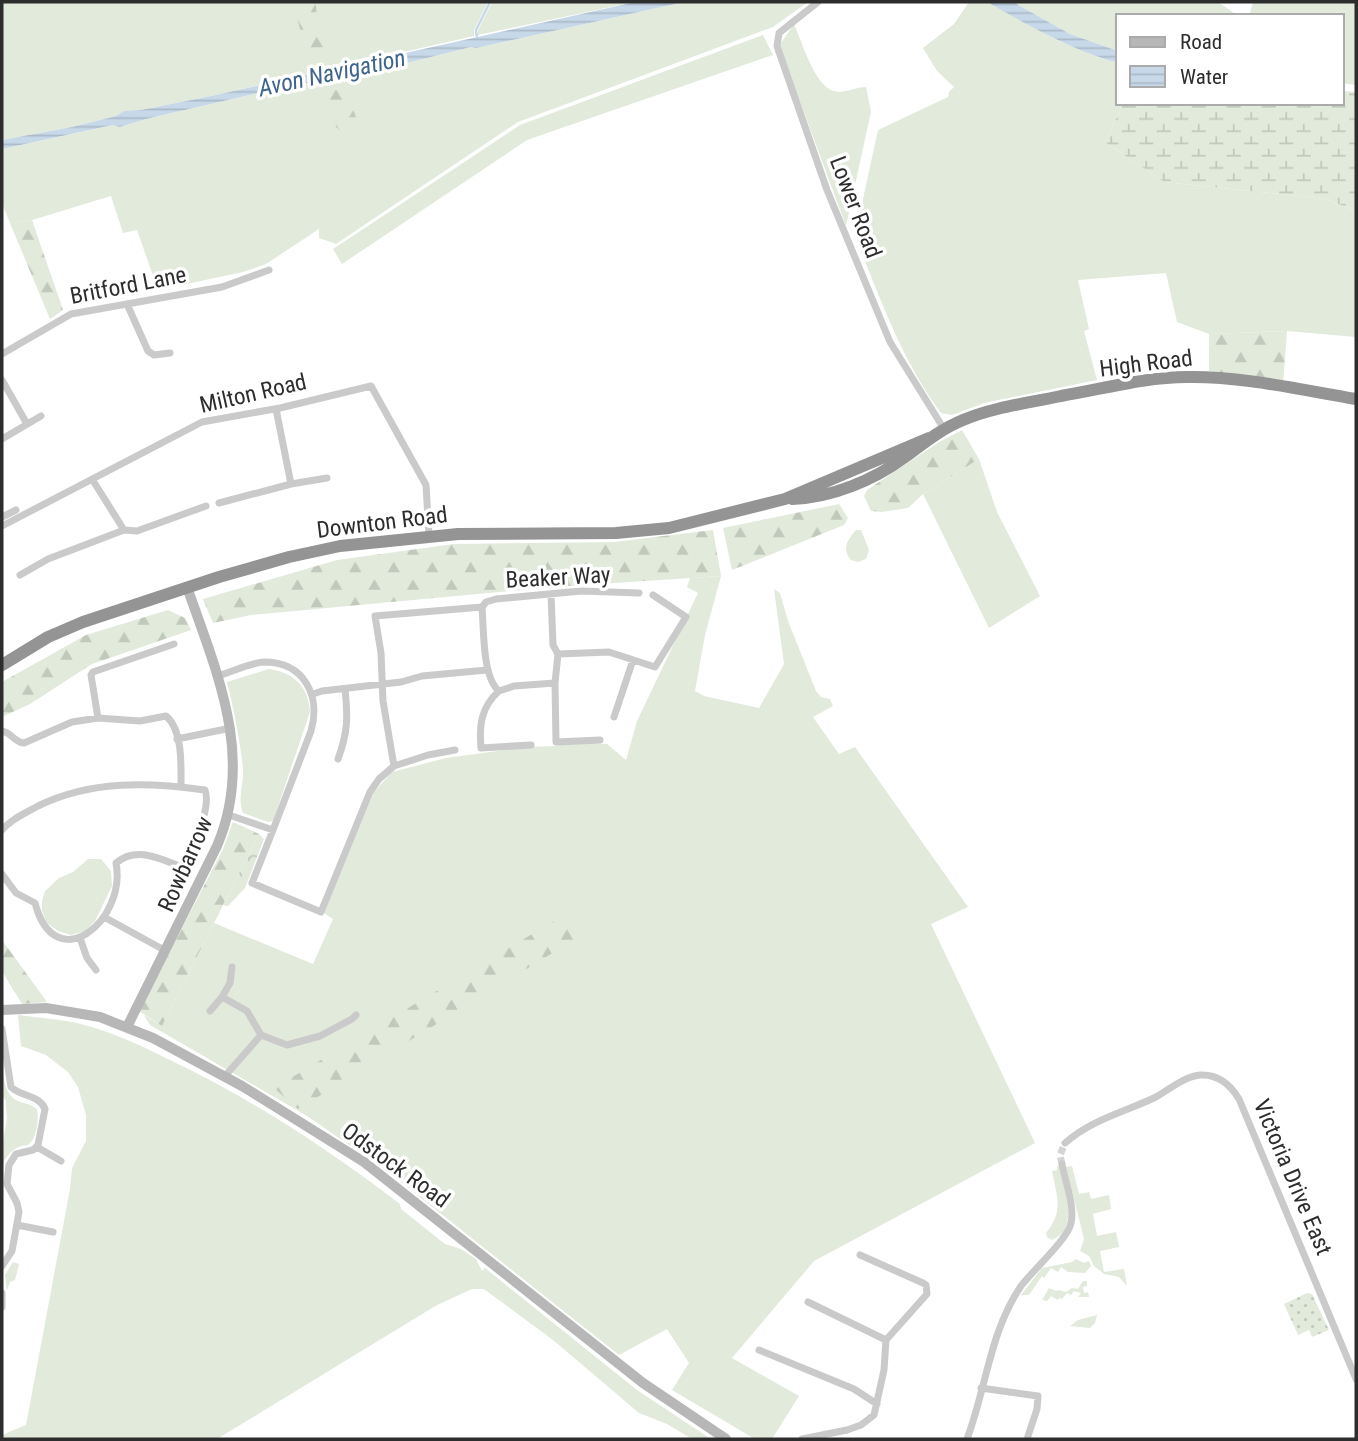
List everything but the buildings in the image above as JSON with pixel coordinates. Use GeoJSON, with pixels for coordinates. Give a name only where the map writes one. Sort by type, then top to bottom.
{"type":"FeatureCollection","features":[{"type":"Feature","properties":{"kind":"highway","name":"High Road"},"geometry":{"type":"LineString","coordinates":[[944,429],[998,409],[1167,378],[1229,380],[1356,399]]}},
{"type":"Feature","properties":{"kind":"highway","name":"Downton Road"},"geometry":{"type":"LineString","coordinates":[[2,665],[33,645],[71,627],[261,564],[324,549],[429,536],[494,532],[634,533],[700,522],[785,499],[929,438],[944,429]]}},
{"type":"Feature","properties":{"kind":"street","name":"Lower Road"},"geometry":{"type":"LineString","coordinates":[[818,2],[779,33],[777,46],[827,190],[890,342],[944,429]]}},
{"type":"Feature","properties":{"kind":"street","name":"Britford Lane"},"geometry":{"type":"LineString","coordinates":[[2,354],[71,314],[222,287],[269,270]]}},
{"type":"Feature","properties":{"kind":"street"},"geometry":{"type":"LineString","coordinates":[[127,304],[148,351],[154,355],[170,353]]}},
{"type":"Feature","properties":{"kind":"street"},"geometry":{"type":"LineString","coordinates":[[2,380],[27,424]]}},
{"type":"Feature","properties":{"kind":"street","name":"Milton Road"},"geometry":{"type":"LineString","coordinates":[[2,526],[202,422],[371,386],[426,485],[429,536]]}},
{"type":"Feature","properties":{"kind":"street"},"geometry":{"type":"LineString","coordinates":[[276,408],[291,484]]}},
{"type":"Feature","properties":{"kind":"street"},"geometry":{"type":"LineString","coordinates":[[2,439],[41,416]]}},
{"type":"Feature","properties":{"kind":"street"},"geometry":{"type":"LineString","coordinates":[[92,478],[124,530]]}},
{"type":"Feature","properties":{"kind":"street"},"geometry":{"type":"LineString","coordinates":[[219,503],[291,484],[327,478]]}},
{"type":"Feature","properties":{"kind":"street"},"geometry":{"type":"LineString","coordinates":[[20,575],[48,559],[124,530],[137,531],[206,506]]}},
{"type":"Feature","properties":{"kind":"street"},"geometry":{"type":"LineString","coordinates":[[2,517],[16,510]]}},
{"type":"Feature","properties":{"kind":"street","name":"Rowbarrow"},"geometry":{"type":"LineString","coordinates":[[127,1027],[217,846],[229,815],[234,774],[231,729],[217,676],[187,587]]}},
{"type":"Feature","properties":{"kind":"street","name":"Beaker Way"},"geometry":{"type":"LineString","coordinates":[[382,685],[382,653],[374,616],[482,607],[486,602],[496,599],[581,591],[639,593]]}},
{"type":"Feature","properties":{"kind":"street"},"geometry":{"type":"LineString","coordinates":[[551,594],[554,645],[558,654],[555,683],[556,742]]}},
{"type":"Feature","properties":{"kind":"street"},"geometry":{"type":"LineString","coordinates":[[558,654],[609,652],[655,667],[686,617],[653,594]]}},
{"type":"Feature","properties":{"kind":"street"},"geometry":{"type":"LineString","coordinates":[[482,607],[487,670],[493,687],[499,691]]}},
{"type":"Feature","properties":{"kind":"street"},"geometry":{"type":"LineString","coordinates":[[98,718],[91,675],[93,672],[174,644]]}},
{"type":"Feature","properties":{"kind":"street"},"geometry":{"type":"LineString","coordinates":[[614,717],[633,660]]}},
{"type":"Feature","properties":{"kind":"street"},"geometry":{"type":"LineString","coordinates":[[217,676],[260,662],[275,663],[299,675],[313,694],[316,709],[311,731],[252,883],[321,912],[370,792],[379,779],[394,766],[455,750]]}},
{"type":"Feature","properties":{"kind":"street"},"geometry":{"type":"LineString","coordinates":[[313,694],[382,685],[422,676],[487,670]]}},
{"type":"Feature","properties":{"kind":"street"},"geometry":{"type":"LineString","coordinates":[[531,745],[480,747],[482,716],[499,691],[514,686],[555,683]]}},
{"type":"Feature","properties":{"kind":"street"},"geometry":{"type":"LineString","coordinates":[[382,685],[394,766]]}},
{"type":"Feature","properties":{"kind":"street"},"geometry":{"type":"LineString","coordinates":[[338,759],[346,737],[348,718],[345,689]]}},
{"type":"Feature","properties":{"kind":"street"},"geometry":{"type":"LineString","coordinates":[[2,731],[17,743],[24,743],[72,722],[98,718],[140,721],[166,716],[174,722],[181,787]]}},
{"type":"Feature","properties":{"kind":"street"},"geometry":{"type":"LineString","coordinates":[[177,738],[231,729]]}},
{"type":"Feature","properties":{"kind":"street"},"geometry":{"type":"LineString","coordinates":[[545,744],[600,740]]}},
{"type":"Feature","properties":{"kind":"street"},"geometry":{"type":"LineString","coordinates":[[2,830],[15,819],[53,799],[101,786],[134,784],[181,787],[205,790],[208,797],[185,868],[146,854],[132,854],[122,858],[116,863],[117,888],[104,917],[91,933],[80,938],[65,939],[53,934],[43,924],[35,903],[16,893],[2,874]]}},
{"type":"Feature","properties":{"kind":"street"},"geometry":{"type":"LineString","coordinates":[[229,815],[273,831]]}},
{"type":"Feature","properties":{"kind":"street"},"geometry":{"type":"LineString","coordinates":[[104,917],[166,951]]}},
{"type":"Feature","properties":{"kind":"street"},"geometry":{"type":"LineString","coordinates":[[80,938],[87,958],[96,970]]}},
{"type":"Feature","properties":{"kind":"street"},"geometry":{"type":"LineString","coordinates":[[210,1011],[230,983],[232,967]]}},
{"type":"Feature","properties":{"kind":"street"},"geometry":{"type":"LineString","coordinates":[[222,997],[247,1011],[261,1035],[287,1045],[320,1036],[352,1016]]}},
{"type":"Feature","properties":{"kind":"street","name":"Odstock Road"},"geometry":{"type":"LineString","coordinates":[[2,1010],[61,1009],[100,1017],[177,1050],[225,1076],[364,1162],[643,1383],[726,1439]]}},
{"type":"Feature","properties":{"kind":"street"},"geometry":{"type":"LineString","coordinates":[[2,1029],[11,1087],[18,1093],[41,1101],[45,1107],[40,1143],[33,1150],[16,1154],[5,1172],[7,1187],[19,1207],[12,1251],[2,1266]]}},
{"type":"Feature","properties":{"kind":"street"},"geometry":{"type":"LineString","coordinates":[[225,1076],[261,1035]]}},
{"type":"Feature","properties":{"kind":"street","name":"Victoria Drive East"},"geometry":{"type":"LineString","coordinates":[[1065,1143],[1089,1126],[1118,1111],[1156,1097],[1191,1077],[1213,1076],[1231,1087],[1239,1099],[1356,1379]]}},
{"type":"Feature","properties":{"kind":"street"},"geometry":{"type":"LineString","coordinates":[[37,1147],[61,1161]]}},
{"type":"Feature","properties":{"kind":"street"},"geometry":{"type":"LineString","coordinates":[[967,1439],[998,1338],[1016,1295],[1071,1226],[1072,1214],[1062,1164]]}},
{"type":"Feature","properties":{"kind":"street"},"geometry":{"type":"LineString","coordinates":[[16,1225],[53,1232]]}},
{"type":"Feature","properties":{"kind":"street"},"geometry":{"type":"LineString","coordinates":[[802,1439],[847,1430],[874,1415],[886,1340],[925,1297],[926,1285],[860,1255]]}},
{"type":"Feature","properties":{"kind":"street"},"geometry":{"type":"LineString","coordinates":[[2,1293],[2,1307]]}},
{"type":"Feature","properties":{"kind":"street"},"geometry":{"type":"LineString","coordinates":[[808,1302],[886,1340]]}},
{"type":"Feature","properties":{"kind":"street"},"geometry":{"type":"LineString","coordinates":[[759,1350],[854,1389],[877,1404]]}},
{"type":"Feature","properties":{"kind":"street"},"geometry":{"type":"LineString","coordinates":[[981,1388],[1038,1396],[1037,1409],[1027,1439]]}},
{"type":"Feature","properties":{"kind":"green space"},"geometry":{"type":"Polygon","coordinates":[[[2,2],[488,2],[474,30],[474,36],[211,96],[124,111],[116,116],[72,127],[2,140],[2,2]]]}},
{"type":"Feature","properties":{"kind":"green space"},"geometry":{"type":"Polygon","coordinates":[[[293,2],[315,2],[317,29],[327,54],[322,57],[304,44],[293,2]]]}},
{"type":"Feature","properties":{"kind":"green space"},"geometry":{"type":"Polygon","coordinates":[[[492,2],[634,2],[478,35],[492,2]]]}},
{"type":"Feature","properties":{"kind":"green space"},"geometry":{"type":"Polygon","coordinates":[[[684,2],[808,2],[773,27],[518,122],[336,244],[319,238],[319,229],[266,264],[243,272],[158,290],[137,230],[123,233],[111,196],[32,220],[10,223],[2,203],[2,149],[114,125],[120,127],[288,86],[367,73],[471,47],[684,2]]]}},
{"type":"Feature","properties":{"kind":"green space"},"geometry":{"type":"Polygon","coordinates":[[[969,2],[987,2],[1057,40],[1116,62],[1116,105],[1122,105],[1105,142],[1164,182],[1326,199],[1356,211],[1356,337],[1287,331],[1209,334],[1177,322],[1166,273],[1078,280],[1089,329],[1084,331],[1097,380],[984,403],[952,415],[941,413],[915,373],[894,332],[858,244],[856,231],[878,130],[948,97],[954,87],[937,71],[923,48],[954,24],[969,2]]]}},
{"type":"Feature","properties":{"kind":"green space"},"geometry":{"type":"Polygon","coordinates":[[[1013,2],[1218,2],[1235,14],[1116,14],[1116,50],[1070,34],[1013,2]]]}},
{"type":"Feature","properties":{"kind":"green space"},"geometry":{"type":"Polygon","coordinates":[[[1253,2],[1356,2],[1356,85],[1344,83],[1344,14],[1250,14],[1253,2]]]}},
{"type":"Feature","properties":{"kind":"green space"},"geometry":{"type":"Polygon","coordinates":[[[794,24],[809,62],[826,87],[837,92],[866,87],[871,112],[846,226],[781,50],[781,43],[794,24]]]}},
{"type":"Feature","properties":{"kind":"green space"},"geometry":{"type":"Polygon","coordinates":[[[763,35],[773,55],[527,140],[342,264],[333,249],[520,125],[763,35]]]}},
{"type":"Feature","properties":{"kind":"green space"},"geometry":{"type":"Polygon","coordinates":[[[328,87],[340,92],[353,109],[359,128],[353,134],[343,133],[336,127],[331,106],[322,91],[328,87]]]}},
{"type":"Feature","properties":{"kind":"green space"},"geometry":{"type":"Polygon","coordinates":[[[1344,91],[1356,92],[1356,211],[1326,199],[1164,182],[1105,142],[1122,105],[1344,105],[1344,91]]]}},
{"type":"Feature","properties":{"kind":"green space"},"geometry":{"type":"Polygon","coordinates":[[[32,220],[63,310],[50,319],[10,223],[32,220]]]}},
{"type":"Feature","properties":{"kind":"green space"},"geometry":{"type":"Polygon","coordinates":[[[1287,331],[1283,385],[1232,373],[1209,371],[1209,334],[1287,331]]]}},
{"type":"Feature","properties":{"kind":"green space"},"geometry":{"type":"Polygon","coordinates":[[[962,430],[979,459],[923,494],[908,508],[871,511],[864,496],[867,490],[939,442],[962,430]]]}},
{"type":"Feature","properties":{"kind":"green space"},"geometry":{"type":"Polygon","coordinates":[[[979,459],[997,512],[1040,596],[989,628],[923,494],[979,459]]]}},
{"type":"Feature","properties":{"kind":"green space"},"geometry":{"type":"Polygon","coordinates":[[[839,504],[848,518],[844,525],[732,570],[723,528],[839,504]]]}},
{"type":"Feature","properties":{"kind":"green space"},"geometry":{"type":"Polygon","coordinates":[[[713,530],[721,576],[554,587],[251,615],[213,623],[203,599],[337,560],[454,544],[614,542],[713,530]]]}},
{"type":"Feature","properties":{"kind":"green space"},"geometry":{"type":"Polygon","coordinates":[[[856,530],[861,530],[869,550],[866,559],[858,562],[851,560],[846,552],[848,541],[856,530]]]}},
{"type":"Feature","properties":{"kind":"green space"},"geometry":{"type":"Polygon","coordinates":[[[721,576],[705,635],[695,691],[704,696],[759,708],[784,664],[774,589],[780,593],[788,621],[816,691],[821,697],[830,699],[833,706],[813,717],[839,754],[855,747],[968,907],[931,924],[1035,1143],[814,1261],[732,1358],[799,1396],[772,1439],[755,1439],[672,1390],[689,1363],[667,1329],[619,1355],[387,1171],[307,1116],[150,1025],[144,1015],[162,1026],[214,923],[313,964],[333,919],[324,913],[374,792],[392,772],[446,758],[575,742],[607,744],[626,760],[637,721],[698,593],[687,587],[690,578],[721,576]]]}},
{"type":"Feature","properties":{"kind":"green space"},"geometry":{"type":"Polygon","coordinates":[[[168,610],[185,618],[191,630],[92,664],[30,704],[2,717],[2,682],[86,635],[168,610]]]}},
{"type":"Feature","properties":{"kind":"green space"},"geometry":{"type":"Polygon","coordinates":[[[269,669],[285,673],[298,682],[307,695],[310,712],[273,821],[268,822],[243,813],[241,807],[242,758],[227,682],[269,669]]]}},
{"type":"Feature","properties":{"kind":"green space"},"geometry":{"type":"Polygon","coordinates":[[[233,822],[259,834],[162,1026],[139,1011],[223,849],[233,822]]]}},
{"type":"Feature","properties":{"kind":"green space"},"geometry":{"type":"Polygon","coordinates":[[[259,834],[264,839],[245,888],[228,906],[223,905],[259,834]]]}},
{"type":"Feature","properties":{"kind":"green space"},"geometry":{"type":"Polygon","coordinates":[[[88,859],[101,859],[111,871],[112,886],[95,921],[85,931],[71,935],[58,931],[47,923],[42,911],[45,891],[88,859]]]}},
{"type":"Feature","properties":{"kind":"green space"},"geometry":{"type":"Polygon","coordinates":[[[569,912],[585,933],[298,1109],[274,1088],[569,912]]]}},
{"type":"Feature","properties":{"kind":"green space"},"geometry":{"type":"Polygon","coordinates":[[[2,940],[47,1002],[22,1004],[2,971],[2,940]]]}},
{"type":"Feature","properties":{"kind":"green space"},"geometry":{"type":"Polygon","coordinates":[[[18,1015],[73,1022],[115,1035],[200,1075],[260,1108],[373,1184],[445,1244],[461,1249],[476,1259],[482,1271],[485,1268],[637,1390],[711,1439],[692,1439],[667,1424],[639,1413],[553,1340],[484,1289],[472,1289],[437,1305],[217,1439],[2,1439],[2,1435],[26,1425],[72,1168],[86,1141],[86,1115],[78,1087],[68,1072],[46,1055],[21,1046],[18,1015]]]}},
{"type":"Feature","properties":{"kind":"green space"},"geometry":{"type":"Polygon","coordinates":[[[2,1070],[12,1097],[37,1109],[38,1118],[31,1142],[12,1151],[2,1165],[7,1118],[6,1101],[2,1095],[2,1070]]]}},
{"type":"Feature","properties":{"kind":"green space"},"geometry":{"type":"Polygon","coordinates":[[[1060,1165],[1068,1217],[1061,1234],[1052,1240],[1046,1233],[1055,1218],[1058,1204],[1052,1171],[1057,1170],[1060,1165]]]}},
{"type":"Feature","properties":{"kind":"green space"},"geometry":{"type":"Polygon","coordinates":[[[1072,1166],[1079,1194],[1089,1192],[1091,1199],[1109,1195],[1111,1209],[1093,1214],[1097,1236],[1116,1232],[1119,1247],[1100,1251],[1104,1272],[1124,1269],[1127,1286],[1119,1277],[1104,1274],[1094,1266],[1089,1256],[1080,1251],[1084,1239],[1066,1167],[1072,1166]]]}},
{"type":"Feature","properties":{"kind":"green space"},"geometry":{"type":"Polygon","coordinates":[[[1076,1259],[1084,1263],[1089,1261],[1091,1266],[1085,1273],[1068,1272],[1061,1267],[1058,1272],[1051,1268],[1029,1295],[1021,1295],[1042,1268],[1076,1259]]]}},
{"type":"Feature","properties":{"kind":"green space"},"geometry":{"type":"Polygon","coordinates":[[[13,1262],[19,1264],[15,1280],[10,1282],[7,1290],[5,1275],[13,1262]]]}},
{"type":"Feature","properties":{"kind":"green space"},"geometry":{"type":"Polygon","coordinates":[[[1083,1281],[1087,1281],[1087,1286],[1083,1287],[1084,1293],[1088,1292],[1089,1297],[1078,1297],[1081,1293],[1074,1291],[1071,1295],[1067,1293],[1062,1299],[1051,1296],[1047,1301],[1042,1300],[1049,1288],[1066,1292],[1072,1288],[1078,1289],[1083,1281]]]}},
{"type":"Feature","properties":{"kind":"green space"},"geometry":{"type":"Polygon","coordinates":[[[1307,1293],[1312,1294],[1329,1330],[1312,1337],[1309,1330],[1298,1335],[1284,1304],[1307,1293]]]}},
{"type":"Feature","properties":{"kind":"green space"},"geometry":{"type":"Polygon","coordinates":[[[1097,1315],[1090,1328],[1070,1326],[1078,1320],[1097,1315]]]}},
{"type":"Feature","properties":{"kind":"water","name":"Avon Navigation"},"geometry":{"type":"Polygon","coordinates":[[[635,2],[684,2],[471,47],[367,73],[288,86],[120,127],[113,125],[2,149],[2,140],[72,127],[116,116],[124,111],[211,96],[635,2]]]}},
{"type":"Feature","properties":{"kind":"water"},"geometry":{"type":"Polygon","coordinates":[[[987,2],[1013,2],[1070,34],[1116,50],[1116,62],[1067,44],[987,2]]]}},
{"type":"Feature","properties":{"kind":"waterway"},"geometry":{"type":"LineString","coordinates":[[477,37],[476,30],[490,2]]}},
{"type":"Feature","properties":{"kind":"tunnel"},"geometry":{"type":"LineString","coordinates":[[1062,1164],[1060,1155],[1065,1143]]}}]}
